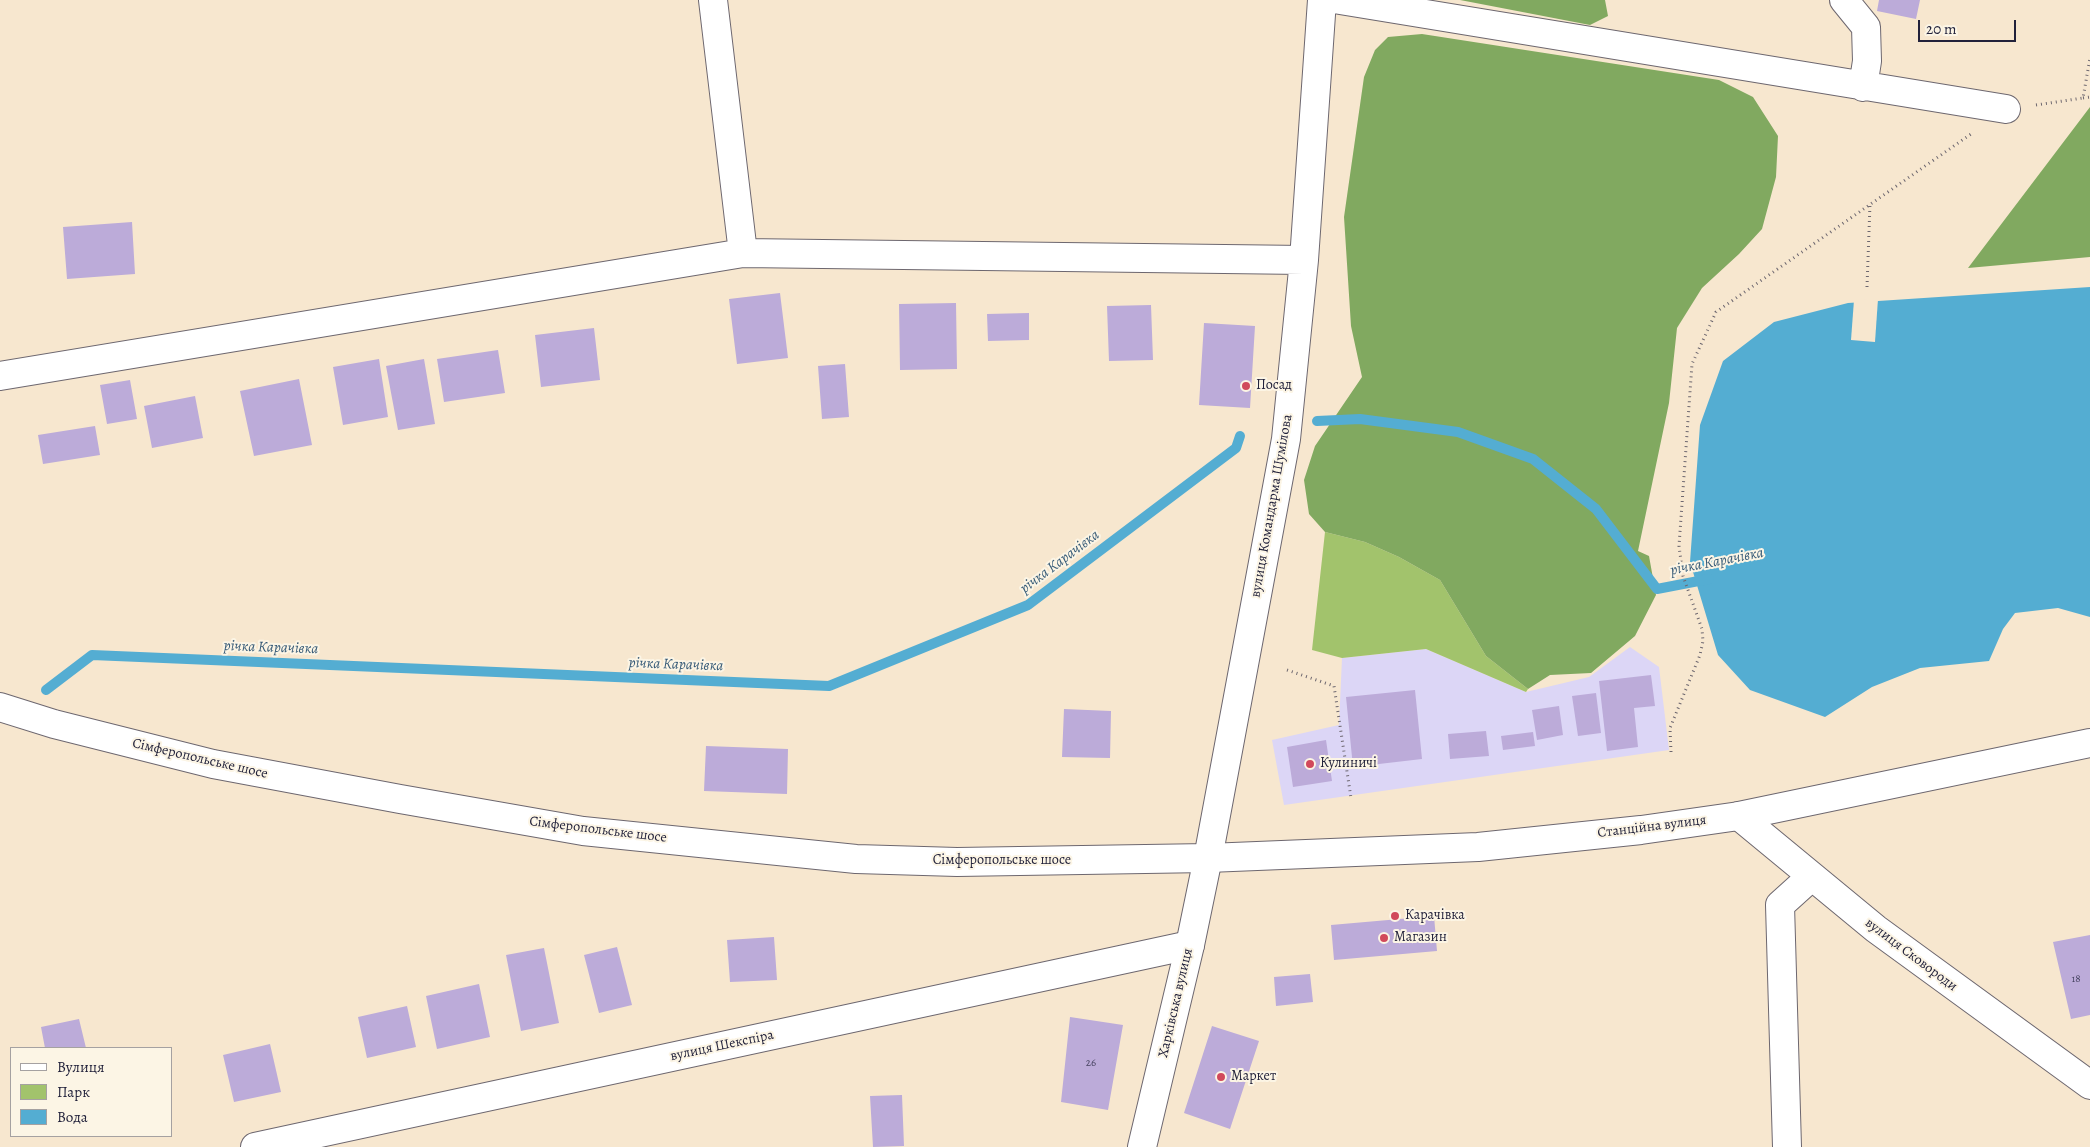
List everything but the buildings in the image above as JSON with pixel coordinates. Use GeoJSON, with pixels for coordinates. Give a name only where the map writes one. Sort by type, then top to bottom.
{"type":"FeatureCollection","features":[{"type":"Feature","properties":{"kind":"main road"},"geometry":{"type":"LineString","coordinates":[[713,0],[743,252]]}},
{"type":"Feature","properties":{"kind":"main road","name":"вулиця Командарма Шумілова"},"geometry":{"type":"LineString","coordinates":[[1208,858],[1286,439],[1304,260],[1322,0]]}},
{"type":"Feature","properties":{"kind":"main road"},"geometry":{"type":"LineString","coordinates":[[1340,0],[2006,109]]}},
{"type":"Feature","properties":{"kind":"main road"},"geometry":{"type":"LineString","coordinates":[[1844,0],[1866,27],[1867,61],[1863,87]]}},
{"type":"Feature","properties":{"kind":"main road"},"geometry":{"type":"LineString","coordinates":[[0,376],[743,252],[1304,260]]}},
{"type":"Feature","properties":{"kind":"main road","name":"Сімферопольське шосе"},"geometry":{"type":"LineString","coordinates":[[0,707],[54,724],[213,764],[583,831],[856,859],[957,862],[1208,858]]}},
{"type":"Feature","properties":{"kind":"main road","name":"Станційна вулиця"},"geometry":{"type":"LineString","coordinates":[[1208,858],[1478,847],[1641,830],[1739,816],[2090,744]]}},
{"type":"Feature","properties":{"kind":"main road","name":"вулиця Сковороди"},"geometry":{"type":"LineString","coordinates":[[1739,816],[1876,929],[2090,1085]]}},
{"type":"Feature","properties":{"kind":"main road","name":"Харківська вулиця"},"geometry":{"type":"LineString","coordinates":[[1142,1147],[1190,945],[1208,858]]}},
{"type":"Feature","properties":{"kind":"main road"},"geometry":{"type":"LineString","coordinates":[[1787,1147],[1780,904],[1811,877]]}},
{"type":"Feature","properties":{"kind":"main road","name":"вулиця Шекспіра"},"geometry":{"type":"LineString","coordinates":[[255,1147],[1190,945]]}},
{"type":"Feature","properties":{"kind":"path"},"geometry":{"type":"LineString","coordinates":[[2083,98],[2090,58]]}},
{"type":"Feature","properties":{"kind":"path"},"geometry":{"type":"LineString","coordinates":[[1671,752],[1670,728],[1700,655],[1703,641],[1702,629],[1683,576],[1679,546],[1692,364],[1716,312],[2006,109],[2090,97]]}},
{"type":"Feature","properties":{"kind":"path"},"geometry":{"type":"LineString","coordinates":[[1867,287],[1870,204]]}},
{"type":"Feature","properties":{"kind":"path"},"geometry":{"type":"LineString","coordinates":[[1287,670],[1334,686],[1351,798]]}},
{"type":"Feature","properties":{"kind":"shaded area"},"geometry":{"type":"Polygon","coordinates":[[[1630,647],[1659,667],[1669,750],[1284,805],[1272,740],[1339,725],[1342,658],[1426,649],[1526,692],[1589,677],[1630,647]]]}},
{"type":"Feature","properties":{"kind":"green space"},"geometry":{"type":"Polygon","coordinates":[[[1460,0],[1605,0],[1608,16],[1590,25],[1460,0]]]}},
{"type":"Feature","properties":{"kind":"green space"},"geometry":{"type":"Polygon","coordinates":[[[1422,34],[1719,80],[1753,97],[1778,136],[1776,177],[1762,229],[1739,254],[1702,288],[1677,328],[1669,403],[1638,551],[1649,556],[1656,595],[1635,636],[1591,673],[1550,675],[1528,689],[1486,656],[1440,580],[1399,557],[1365,542],[1325,532],[1309,514],[1304,480],[1315,446],[1362,377],[1351,326],[1344,217],[1364,77],[1375,50],[1388,37],[1422,34]]]}},
{"type":"Feature","properties":{"kind":"green space"},"geometry":{"type":"Polygon","coordinates":[[[2090,107],[2090,257],[1968,268],[2090,107]]]}},
{"type":"Feature","properties":{"kind":"green space"},"geometry":{"type":"Polygon","coordinates":[[[1325,532],[1365,542],[1399,557],[1440,580],[1486,656],[1528,689],[1526,692],[1426,649],[1342,658],[1312,650],[1325,532]]]}},
{"type":"Feature","properties":{"kind":"water"},"geometry":{"type":"Polygon","coordinates":[[[2090,287],[2090,617],[2058,608],[2015,613],[2003,629],[1989,661],[1920,668],[1872,687],[1825,717],[1750,690],[1718,655],[1690,562],[1700,425],[1723,361],[1774,322],[1848,303],[2090,287]]]}},
{"type":"Feature","properties":{"kind":"pier"},"geometry":{"type":"Polygon","coordinates":[[[1878,299],[1875,342],[1851,340],[1854,300],[1878,299]]]}},
{"type":"Feature","properties":{"kind":"waterway","name":"річка Карачівка"},"geometry":{"type":"LineString","coordinates":[[1317,421],[1360,419],[1458,432],[1533,459],[1596,509],[1657,589],[1709,579]]}},
{"type":"Feature","properties":{"kind":"waterway","name":"річка Карачівка"},"geometry":{"type":"LineString","coordinates":[[46,690],[92,655],[829,686],[1028,605],[1236,448],[1240,436]]}},
{"type":"Feature","properties":{"kind":"place","name":"Посад"},"geometry":{"type":"Point","coordinates":[1246,386]}},
{"type":"Feature","properties":{"kind":"place","name":"Кулиничі"},"geometry":{"type":"Point","coordinates":[1310,764]}},
{"type":"Feature","properties":{"kind":"place","name":"Карачівка"},"geometry":{"type":"Point","coordinates":[1395,916]}},
{"type":"Feature","properties":{"kind":"place","name":"Магазин"},"geometry":{"type":"Point","coordinates":[1384,938]}},
{"type":"Feature","properties":{"kind":"place","name":"Маркет"},"geometry":{"type":"Point","coordinates":[1221,1077]}}]}
